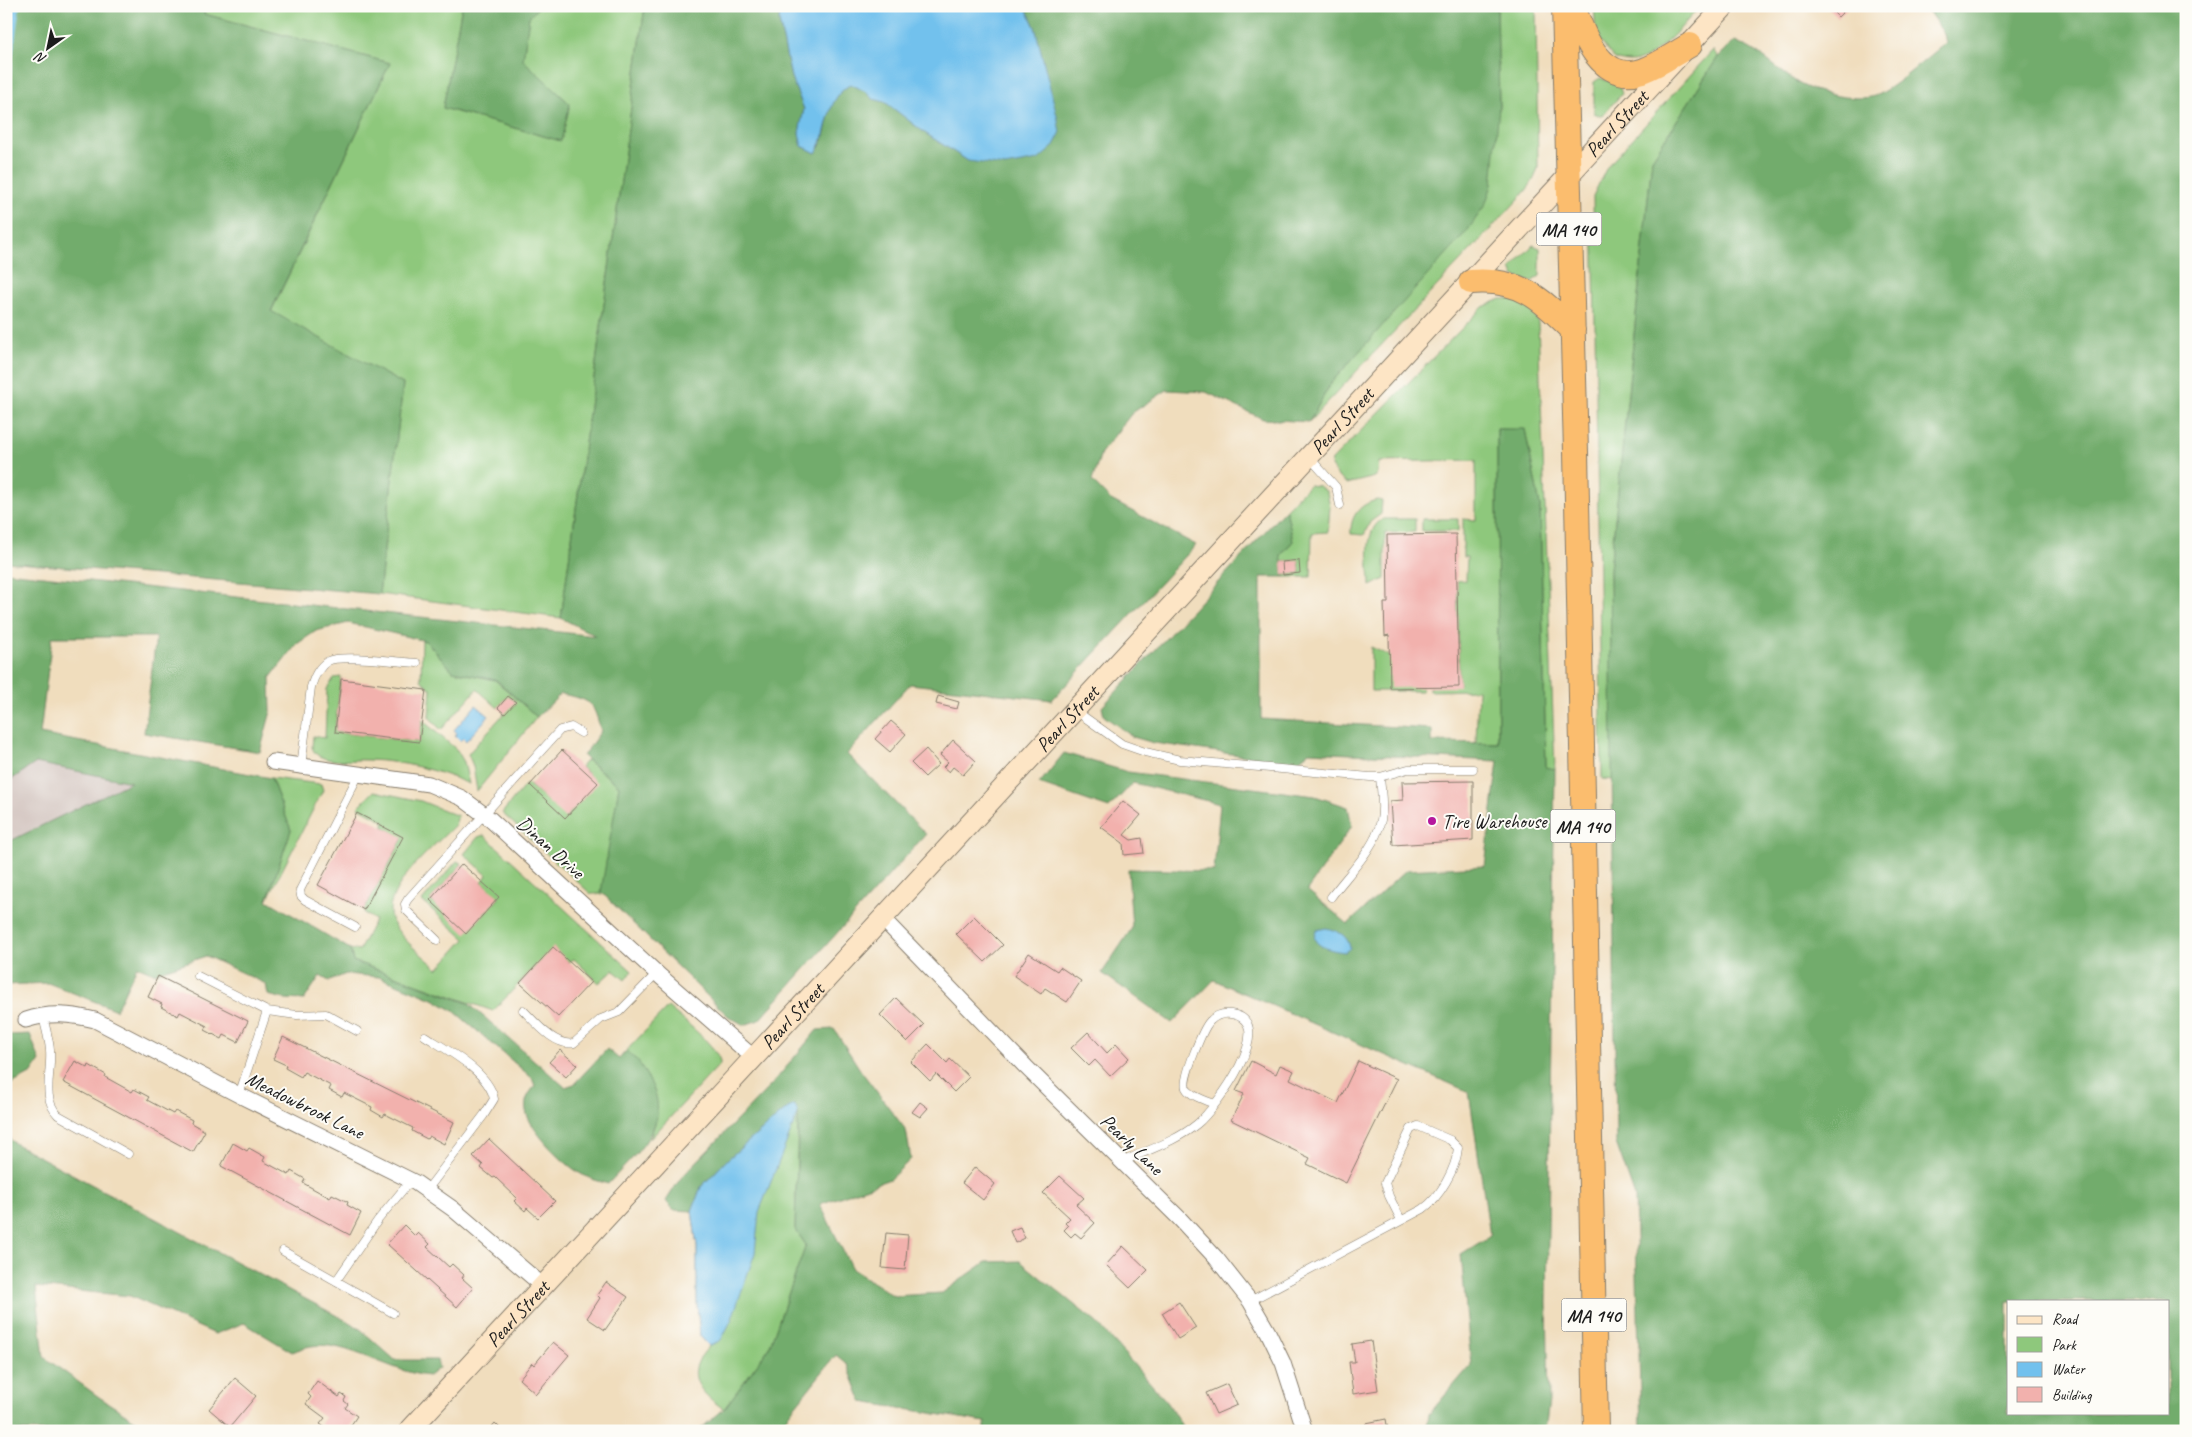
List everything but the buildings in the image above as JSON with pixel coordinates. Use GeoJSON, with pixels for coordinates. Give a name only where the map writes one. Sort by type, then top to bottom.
{"type":"FeatureCollection","features":[{"type":"Feature","properties":{"kind":"highway","name":"MA 140"},"geometry":{"type":"LineString","coordinates":[[1564,6],[1573,330],[1596,1431]]}},
{"type":"Feature","properties":{"kind":"highway"},"geometry":{"type":"LineString","coordinates":[[1573,6],[1587,40],[1598,58],[1610,68],[1624,72],[1639,72],[1654,66],[1690,45]]}},
{"type":"Feature","properties":{"kind":"highway"},"geometry":{"type":"LineString","coordinates":[[1471,282],[1500,283],[1534,294],[1573,330]]}},
{"type":"Feature","properties":{"kind":"main road","name":"Pearl Street"},"geometry":{"type":"LineString","coordinates":[[409,1431],[1725,6]]}},
{"type":"Feature","properties":{"kind":"street","name":"Dinan Drive"},"geometry":{"type":"LineString","coordinates":[[272,762],[429,784],[462,798],[484,814],[657,973],[754,1058]]}},
{"type":"Feature","properties":{"kind":"street","name":"Pearly Lane"},"geometry":{"type":"LineString","coordinates":[[883,919],[1066,1108],[1216,1258],[1250,1301],[1283,1363],[1305,1431]]}},
{"type":"Feature","properties":{"kind":"street","name":"Meadowbrook Lane"},"geometry":{"type":"LineString","coordinates":[[26,1020],[42,1015],[75,1015],[95,1020],[239,1095],[411,1180],[453,1209],[543,1286]]}},
{"type":"Feature","properties":{"kind":"lane"},"geometry":{"type":"LineString","coordinates":[[1309,457],[1336,487],[1340,505]]}},
{"type":"Feature","properties":{"kind":"lane"},"geometry":{"type":"LineString","coordinates":[[301,767],[311,687],[314,677],[326,662],[341,658],[417,664]]}},
{"type":"Feature","properties":{"kind":"lane"},"geometry":{"type":"LineString","coordinates":[[1075,710],[1122,744],[1145,752],[1180,760],[1380,777],[1408,769],[1473,769]]}},
{"type":"Feature","properties":{"kind":"lane"},"geometry":{"type":"LineString","coordinates":[[437,940],[410,916],[405,904],[560,730],[572,726],[581,733]]}},
{"type":"Feature","properties":{"kind":"lane"},"geometry":{"type":"LineString","coordinates":[[355,927],[305,900],[301,896],[300,890],[358,774]]}},
{"type":"Feature","properties":{"kind":"lane"},"geometry":{"type":"LineString","coordinates":[[1331,897],[1369,848],[1377,834],[1381,820],[1380,777]]}},
{"type":"Feature","properties":{"kind":"lane"},"geometry":{"type":"LineString","coordinates":[[522,1010],[561,1042],[574,1043],[601,1020],[619,1012],[657,973]]}},
{"type":"Feature","properties":{"kind":"lane"},"geometry":{"type":"LineString","coordinates":[[198,976],[267,1012],[296,1016],[326,1014],[357,1031]]}},
{"type":"Feature","properties":{"kind":"lane"},"geometry":{"type":"LineString","coordinates":[[239,1095],[267,1012]]}},
{"type":"Feature","properties":{"kind":"lane"},"geometry":{"type":"LineString","coordinates":[[1122,1162],[1185,1133],[1198,1124],[1215,1104],[1241,1062],[1251,1035],[1249,1025],[1243,1019],[1229,1013],[1222,1014],[1210,1021],[1186,1079],[1186,1089],[1190,1093],[1215,1104]]}},
{"type":"Feature","properties":{"kind":"lane"},"geometry":{"type":"LineString","coordinates":[[42,1015],[50,1053],[48,1090],[50,1105],[58,1115],[128,1154]]}},
{"type":"Feature","properties":{"kind":"lane"},"geometry":{"type":"LineString","coordinates":[[425,1036],[450,1052],[488,1083],[494,1099],[484,1116],[427,1190]]}},
{"type":"Feature","properties":{"kind":"lane"},"geometry":{"type":"LineString","coordinates":[[1250,1301],[1428,1206],[1439,1195],[1457,1156],[1458,1148],[1450,1140],[1418,1126],[1411,1129],[1385,1183],[1388,1196],[1401,1220]]}},
{"type":"Feature","properties":{"kind":"lane"},"geometry":{"type":"LineString","coordinates":[[336,1281],[378,1220],[411,1180]]}},
{"type":"Feature","properties":{"kind":"lane"},"geometry":{"type":"LineString","coordinates":[[283,1251],[392,1313]]}},
{"type":"Feature","properties":{"kind":"shaded area"},"geometry":{"type":"Polygon","coordinates":[[[36,763],[131,782],[6,843],[6,783],[36,763]]]}},
{"type":"Feature","properties":{"kind":"green space"},"geometry":{"type":"Polygon","coordinates":[[[6,6],[205,6],[204,14],[390,63],[271,311],[403,384],[379,594],[6,562],[6,6]]]}},
{"type":"Feature","properties":{"kind":"green space"},"geometry":{"type":"Polygon","coordinates":[[[205,6],[462,6],[443,108],[561,141],[570,104],[522,60],[529,16],[540,6],[645,6],[561,618],[379,594],[403,384],[271,312],[390,63],[204,14],[205,6]]]}},
{"type":"Feature","properties":{"kind":"green space"},"geometry":{"type":"Polygon","coordinates":[[[462,6],[540,6],[529,17],[523,60],[570,104],[561,141],[443,108],[462,6]]]}},
{"type":"Feature","properties":{"kind":"green space"},"geometry":{"type":"Polygon","coordinates":[[[645,6],[781,6],[779,21],[791,77],[804,109],[799,134],[802,146],[816,153],[821,144],[835,99],[851,84],[866,92],[873,99],[885,102],[925,133],[968,161],[1059,134],[1035,27],[1025,6],[1497,6],[1499,107],[1492,185],[1485,205],[1468,230],[1331,383],[1309,422],[1263,419],[1206,392],[1167,390],[1132,413],[1101,453],[1092,481],[1111,500],[1196,545],[1052,700],[910,684],[847,754],[926,834],[759,1020],[744,1025],[728,1016],[601,892],[619,786],[583,756],[601,731],[593,708],[585,701],[561,694],[537,717],[496,680],[453,671],[426,641],[348,623],[316,631],[297,644],[270,678],[271,711],[260,752],[144,733],[156,637],[52,637],[40,734],[271,778],[291,830],[267,900],[350,949],[353,961],[468,1003],[565,1087],[574,1084],[607,1049],[619,1059],[626,1051],[633,1056],[648,1078],[655,1094],[658,1109],[655,1123],[649,1136],[630,1161],[608,1184],[577,1172],[550,1148],[534,1128],[526,1111],[528,1097],[535,1086],[532,1078],[454,1011],[433,999],[379,977],[346,974],[329,981],[320,976],[304,1000],[284,999],[268,995],[266,984],[206,956],[154,973],[137,966],[116,1010],[48,983],[6,985],[6,843],[131,782],[36,763],[6,783],[6,572],[596,636],[561,618],[645,6]]]}},
{"type":"Feature","properties":{"kind":"green space"},"geometry":{"type":"Polygon","coordinates":[[[1497,6],[1536,6],[1538,167],[1535,177],[1515,203],[1309,422],[1499,107],[1497,6]]]}},
{"type":"Feature","properties":{"kind":"green space"},"geometry":{"type":"Polygon","coordinates":[[[1594,6],[1700,6],[1659,49],[1649,56],[1630,62],[1615,60],[1596,36],[1594,6]]]}},
{"type":"Feature","properties":{"kind":"green space"},"geometry":{"type":"Polygon","coordinates":[[[1925,6],[2186,6],[2186,1431],[1641,1431],[1635,1197],[1616,1143],[1610,570],[1652,159],[1718,57],[1735,41],[1753,50],[1805,87],[1826,94],[1850,98],[1871,97],[1879,94],[1904,77],[1946,43],[1944,34],[1925,6]]]}},
{"type":"Feature","properties":{"kind":"green space"},"geometry":{"type":"Polygon","coordinates":[[[1713,50],[1718,57],[1652,159],[1610,570],[1613,780],[1602,779],[1593,196],[1607,167],[1713,50]]]}},
{"type":"Feature","properties":{"kind":"green space"},"geometry":{"type":"Polygon","coordinates":[[[1600,78],[1619,85],[1622,94],[1601,116],[1594,113],[1594,82],[1600,78]]]}},
{"type":"Feature","properties":{"kind":"green space"},"geometry":{"type":"Polygon","coordinates":[[[1533,245],[1540,248],[1540,276],[1531,282],[1514,276],[1511,268],[1533,245]]]}},
{"type":"Feature","properties":{"kind":"green space"},"geometry":{"type":"Polygon","coordinates":[[[1501,299],[1519,301],[1524,304],[1532,312],[1538,323],[1555,769],[1546,768],[1540,506],[1525,430],[1497,429],[1498,743],[1476,743],[1478,690],[1429,691],[1429,687],[1459,686],[1457,581],[1466,580],[1467,557],[1463,557],[1463,519],[1476,520],[1476,460],[1379,462],[1378,473],[1375,477],[1347,484],[1339,478],[1331,466],[1332,460],[1483,307],[1501,299]]]}},
{"type":"Feature","properties":{"kind":"green space"},"geometry":{"type":"Polygon","coordinates":[[[1497,429],[1525,429],[1540,506],[1546,767],[1555,769],[1547,1302],[1549,1401],[1545,1431],[1426,1431],[1429,1414],[1471,1365],[1461,1254],[1490,1236],[1469,1092],[1214,980],[1172,1023],[1102,973],[1132,928],[1128,869],[1214,871],[1220,804],[1133,783],[1109,808],[1039,784],[1064,753],[1128,772],[1315,796],[1348,807],[1352,826],[1307,890],[1348,924],[1406,870],[1485,866],[1498,761],[1309,752],[1295,763],[1154,743],[1133,737],[1104,716],[1102,707],[1286,509],[1293,541],[1281,555],[1284,577],[1261,577],[1261,719],[1432,729],[1432,742],[1498,743],[1497,429]]]}},
{"type":"Feature","properties":{"kind":"green space"},"geometry":{"type":"Polygon","coordinates":[[[1309,485],[1319,486],[1327,492],[1330,506],[1328,532],[1312,533],[1311,577],[1284,577],[1283,575],[1300,573],[1299,560],[1282,562],[1281,555],[1293,541],[1286,509],[1309,485]]]}},
{"type":"Feature","properties":{"kind":"green space"},"geometry":{"type":"Polygon","coordinates":[[[1377,500],[1382,501],[1381,514],[1370,522],[1364,535],[1351,534],[1352,522],[1357,512],[1365,505],[1377,500]]]}},
{"type":"Feature","properties":{"kind":"green space"},"geometry":{"type":"Polygon","coordinates":[[[1383,519],[1415,519],[1415,532],[1385,533],[1385,579],[1370,586],[1370,540],[1376,524],[1383,519]]]}},
{"type":"Feature","properties":{"kind":"green space"},"geometry":{"type":"Polygon","coordinates":[[[1422,519],[1458,519],[1458,531],[1422,531],[1422,519]]]}},
{"type":"Feature","properties":{"kind":"green space"},"geometry":{"type":"Polygon","coordinates":[[[422,640],[426,641],[453,671],[495,680],[537,717],[477,791],[473,766],[468,754],[515,701],[508,696],[498,708],[477,689],[441,730],[429,717],[431,689],[421,680],[422,640]]]}},
{"type":"Feature","properties":{"kind":"green space"},"geometry":{"type":"Polygon","coordinates":[[[1371,647],[1390,656],[1422,687],[1422,691],[1371,691],[1371,647]]]}},
{"type":"Feature","properties":{"kind":"green space"},"geometry":{"type":"Polygon","coordinates":[[[341,677],[335,732],[419,742],[422,720],[457,750],[464,762],[469,784],[445,774],[407,764],[362,760],[337,761],[316,754],[312,747],[313,736],[325,738],[327,689],[334,678],[341,677]]]}},
{"type":"Feature","properties":{"kind":"green space"},"geometry":{"type":"Polygon","coordinates":[[[587,760],[619,786],[603,894],[591,894],[502,813],[527,783],[566,817],[597,783],[581,767],[587,760]]]}},
{"type":"Feature","properties":{"kind":"green space"},"geometry":{"type":"Polygon","coordinates":[[[271,778],[321,784],[323,790],[267,900],[291,830],[271,778]]]}},
{"type":"Feature","properties":{"kind":"green space"},"geometry":{"type":"Polygon","coordinates":[[[374,791],[421,801],[458,816],[455,825],[411,869],[394,896],[390,909],[392,921],[401,935],[438,969],[465,939],[422,901],[457,861],[462,864],[430,900],[466,933],[499,898],[482,882],[487,875],[464,854],[478,837],[484,835],[632,971],[625,980],[613,970],[599,983],[574,959],[569,962],[553,948],[493,1011],[353,961],[350,949],[359,951],[375,920],[364,913],[364,910],[403,838],[384,827],[384,821],[358,807],[374,791]]]}},
{"type":"Feature","properties":{"kind":"green space"},"geometry":{"type":"Polygon","coordinates":[[[668,1007],[707,1042],[719,1058],[720,1064],[650,1139],[657,1117],[626,1051],[668,1007]]]}},
{"type":"Feature","properties":{"kind":"green space"},"geometry":{"type":"Polygon","coordinates":[[[834,1029],[861,1071],[906,1130],[911,1159],[890,1179],[820,1204],[852,1269],[894,1296],[942,1293],[986,1262],[1020,1261],[1097,1323],[1168,1403],[1185,1431],[985,1431],[985,1422],[862,1402],[847,1364],[836,1355],[775,1431],[698,1431],[724,1409],[769,1348],[806,1245],[795,1229],[798,1113],[795,1106],[788,1108],[729,1158],[701,1187],[692,1211],[673,1210],[666,1201],[680,1179],[773,1083],[817,1030],[834,1029]]]}},
{"type":"Feature","properties":{"kind":"green space"},"geometry":{"type":"Polygon","coordinates":[[[6,1032],[11,1035],[30,1034],[40,1061],[32,1073],[6,1087],[6,1032]]]}},
{"type":"Feature","properties":{"kind":"green space"},"geometry":{"type":"Polygon","coordinates":[[[798,1113],[795,1229],[806,1245],[769,1348],[724,1409],[702,1390],[696,1377],[698,1362],[709,1346],[700,1336],[697,1304],[697,1246],[692,1211],[701,1187],[798,1113]]]}},
{"type":"Feature","properties":{"kind":"green space"},"geometry":{"type":"Polygon","coordinates":[[[6,1135],[14,1143],[358,1327],[395,1360],[437,1360],[439,1368],[429,1376],[414,1374],[354,1352],[325,1345],[308,1346],[292,1352],[244,1323],[215,1334],[130,1296],[36,1287],[44,1357],[99,1397],[152,1431],[6,1431],[6,1135]]]}},
{"type":"Feature","properties":{"kind":"water"},"geometry":{"type":"Polygon","coordinates":[[[781,6],[1025,6],[1035,27],[1060,134],[1053,147],[1038,160],[1005,166],[968,161],[925,133],[885,102],[873,99],[866,92],[851,84],[836,98],[821,144],[816,153],[802,146],[799,133],[804,109],[791,77],[779,21],[781,6]]]}},
{"type":"Feature","properties":{"kind":"water"},"geometry":{"type":"Polygon","coordinates":[[[476,705],[489,716],[466,741],[463,738],[460,741],[455,736],[457,733],[454,730],[476,705]]]}},
{"type":"Feature","properties":{"kind":"water"},"geometry":{"type":"Polygon","coordinates":[[[1326,928],[1342,934],[1350,948],[1345,952],[1328,949],[1318,944],[1315,940],[1317,930],[1326,928]]]}},
{"type":"Feature","properties":{"kind":"water"},"geometry":{"type":"Polygon","coordinates":[[[795,1105],[798,1113],[759,1212],[755,1253],[731,1321],[721,1340],[709,1346],[700,1336],[697,1304],[697,1246],[692,1211],[701,1187],[729,1158],[788,1108],[795,1105]]]}},
{"type":"Feature","properties":{"kind":"waterway"},"geometry":{"type":"LineString","coordinates":[[6,86],[17,6]]}},
{"type":"Feature","properties":{"kind":"place","name":"Tire Warehouse"},"geometry":{"type":"Point","coordinates":[1432,821]}}]}
